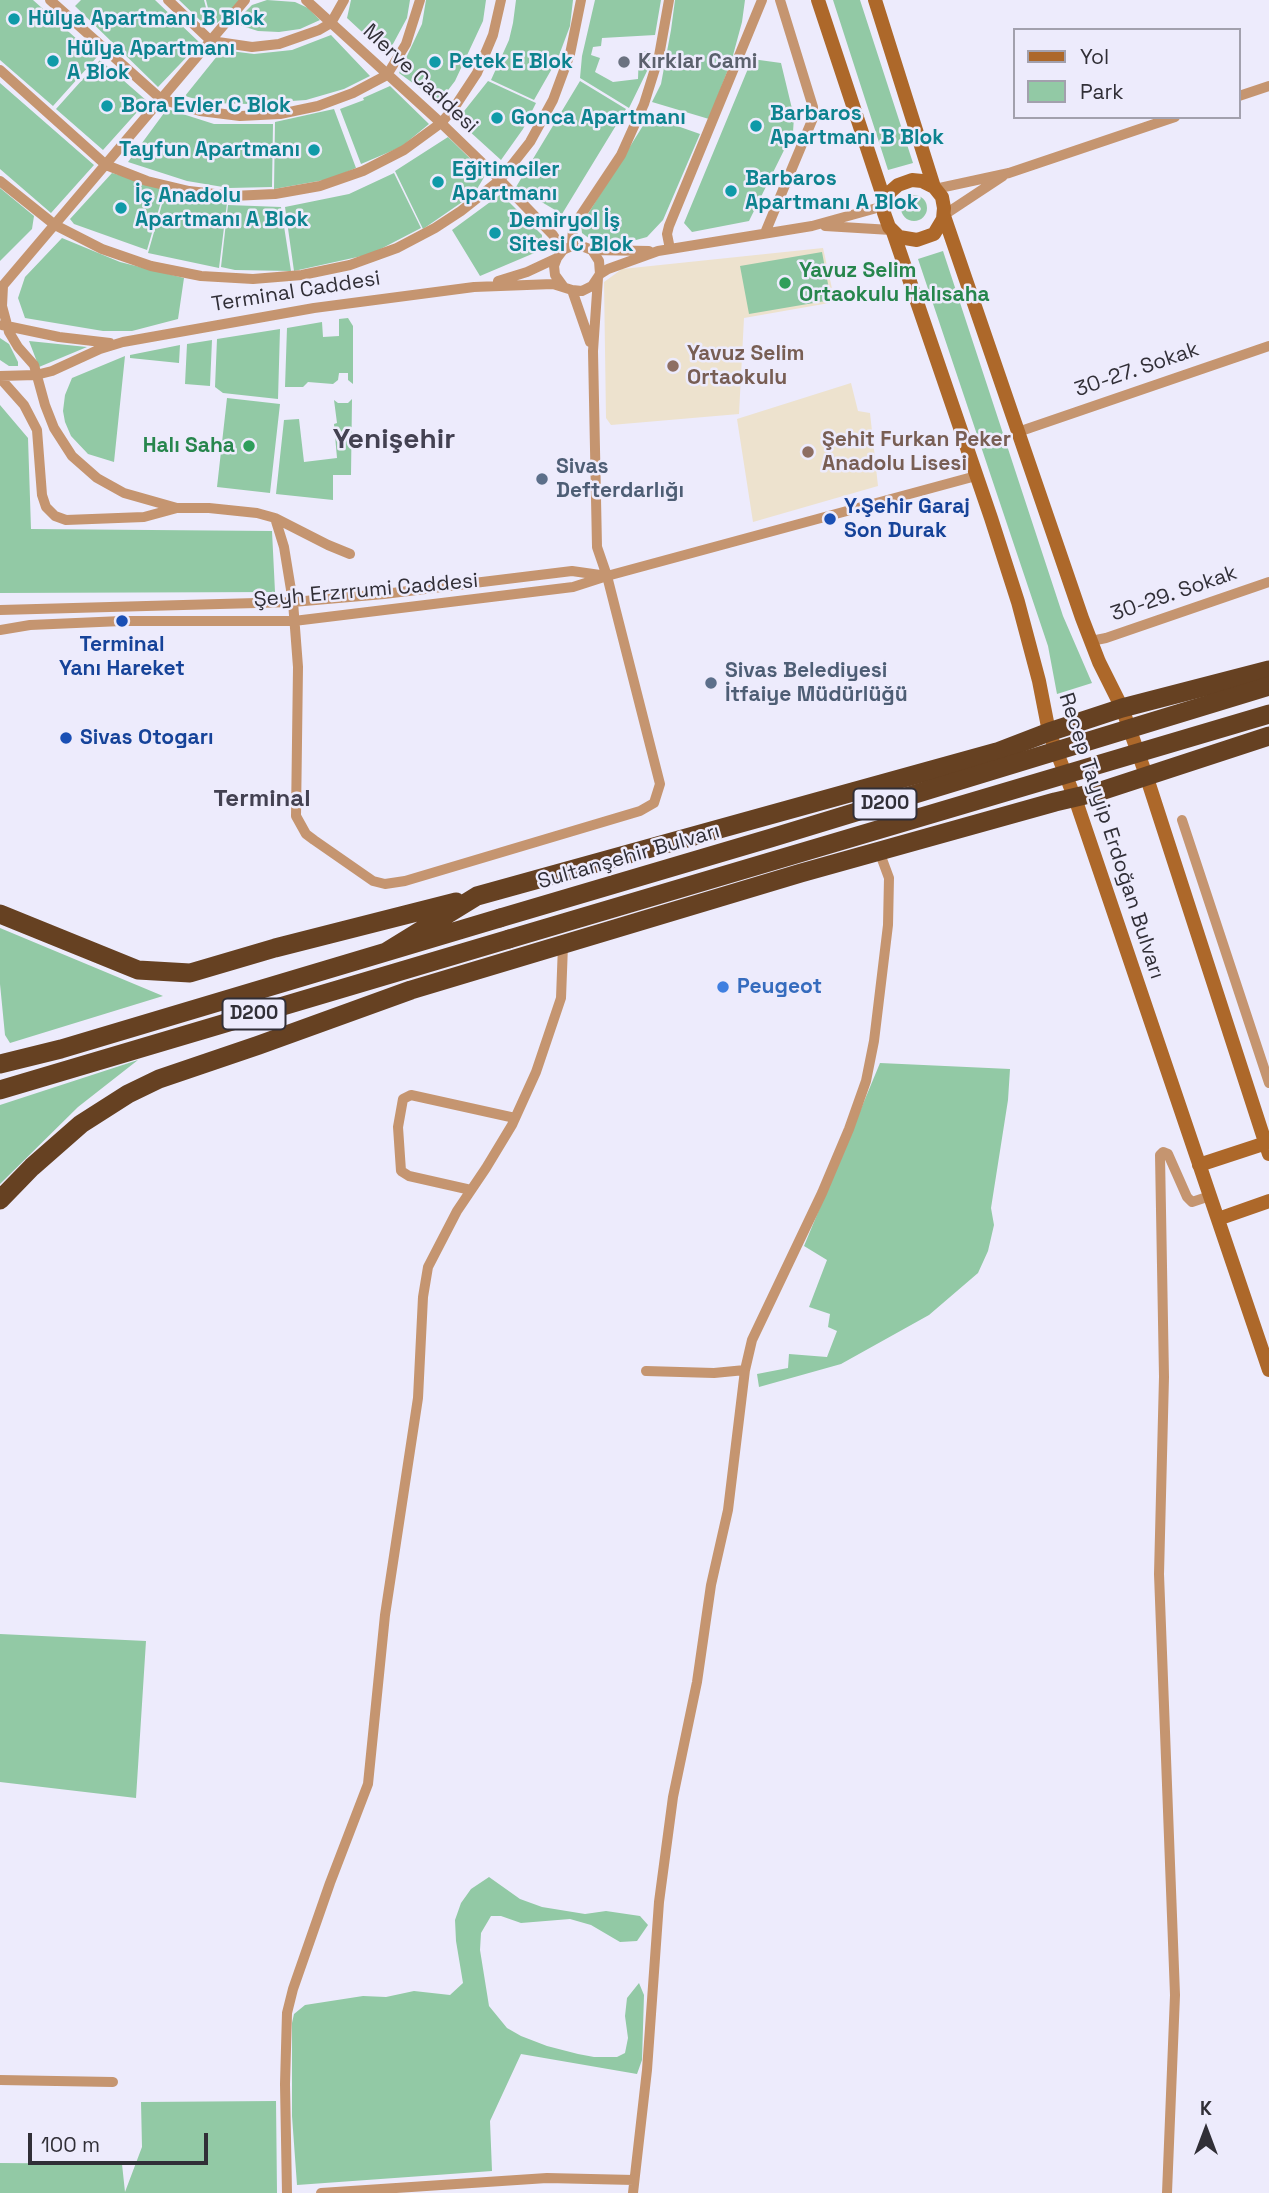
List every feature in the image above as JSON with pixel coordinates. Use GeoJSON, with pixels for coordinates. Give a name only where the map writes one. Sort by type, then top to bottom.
{"type":"FeatureCollection","features":[{"type":"Feature","properties":{"kind":"highway"},"geometry":{"type":"LineString","coordinates":[[0,914],[138,970],[190,973],[983,755],[1122,708],[1269,670]]}},
{"type":"Feature","properties":{"kind":"highway","name":"Sultanşehir Bulvarı"},"geometry":{"type":"LineString","coordinates":[[0,1064],[61,1049],[784,834],[1269,686]]}},
{"type":"Feature","properties":{"kind":"highway","name":"Sultanşehir Bulvarı"},"geometry":{"type":"LineString","coordinates":[[0,1090],[1269,714]]}},
{"type":"Feature","properties":{"kind":"highway"},"geometry":{"type":"LineString","coordinates":[[0,1200],[81,1124],[128,1094],[159,1079],[411,990],[879,852],[1109,788],[1269,736]]}},
{"type":"Feature","properties":{"kind":"highway"},"geometry":{"type":"LineString","coordinates":[[386,952],[477,896]]}},
{"type":"Feature","properties":{"kind":"highway"},"geometry":{"type":"LineString","coordinates":[[108,1058],[411,990]]}},
{"type":"Feature","properties":{"kind":"street"},"geometry":{"type":"LineString","coordinates":[[50,0],[161,99],[200,111],[260,116],[336,101],[387,75],[406,44],[420,0]]}},
{"type":"Feature","properties":{"kind":"street"},"geometry":{"type":"LineString","coordinates":[[167,0],[211,41],[238,46],[266,46],[306,36],[331,23],[344,0]]}},
{"type":"Feature","properties":{"kind":"street"},"geometry":{"type":"LineString","coordinates":[[245,0],[2,287],[4,326],[34,365],[54,428],[72,456],[97,478],[124,494],[177,508],[209,508],[257,513],[275,518],[350,554]]}},
{"type":"Feature","properties":{"kind":"street","name":"Merve Caddesi"},"geometry":{"type":"LineString","coordinates":[[306,0],[500,180],[553,235],[564,251]]}},
{"type":"Feature","properties":{"kind":"street"},"geometry":{"type":"LineString","coordinates":[[0,70],[106,165],[147,181],[189,191],[232,196],[275,194],[320,186],[363,171],[404,150],[441,123],[477,73],[493,35],[501,0]]}},
{"type":"Feature","properties":{"kind":"street"},"geometry":{"type":"LineString","coordinates":[[0,181],[55,225],[102,249],[150,266],[201,276],[277,278],[350,265],[397,248],[441,225],[500,180],[530,142],[553,100],[570,54],[581,0]]}},
{"type":"Feature","properties":{"kind":"street"},"geometry":{"type":"LineString","coordinates":[[593,351],[584,320],[567,288],[555,275],[554,266],[564,251],[573,227],[621,155],[644,104],[659,56],[669,0]]}},
{"type":"Feature","properties":{"kind":"street"},"geometry":{"type":"LineString","coordinates":[[670,249],[667,238],[669,226],[762,0]]}},
{"type":"Feature","properties":{"kind":"street"},"geometry":{"type":"LineString","coordinates":[[765,233],[813,118],[813,107],[780,0]]}},
{"type":"Feature","properties":{"kind":"street"},"geometry":{"type":"LineString","coordinates":[[818,0],[885,204],[886,220],[892,231],[910,240],[924,239],[936,231],[944,216],[1009,173]]}},
{"type":"Feature","properties":{"kind":"street"},"geometry":{"type":"LineString","coordinates":[[875,0],[934,188],[943,201],[944,216],[1091,641],[1122,708],[1146,775],[1267,1149],[1199,1165]]}},
{"type":"Feature","properties":{"kind":"street"},"geometry":{"type":"LineString","coordinates":[[1241,95],[1269,86]]}},
{"type":"Feature","properties":{"kind":"street"},"geometry":{"type":"LineString","coordinates":[[885,204],[892,190],[905,182],[919,181],[934,188],[1009,173],[1169,119]]}},
{"type":"Feature","properties":{"kind":"street","name":"Terminal Caddesi"},"geometry":{"type":"LineString","coordinates":[[474,287],[527,272],[579,245],[592,250],[658,251],[812,226],[885,204]]}},
{"type":"Feature","properties":{"kind":"street","name":"Terminal Caddesi"},"geometry":{"type":"LineString","coordinates":[[812,226],[892,231]]}},
{"type":"Feature","properties":{"kind":"street","name":"Recep Tayyip Erdoğan Bulvarı"},"geometry":{"type":"LineString","coordinates":[[892,231],[1018,602],[1039,681],[1049,732],[1074,797],[1269,1370]]}},
{"type":"Feature","properties":{"kind":"street"},"geometry":{"type":"LineString","coordinates":[[275,518],[284,547],[293,602],[298,667],[296,816],[306,834],[373,881],[385,884],[405,881],[640,811],[654,803],[660,784],[607,576],[597,547],[593,351],[599,261],[592,250]]}},
{"type":"Feature","properties":{"kind":"street","name":"Terminal Caddesi"},"geometry":{"type":"LineString","coordinates":[[4,326],[59,337],[106,343],[123,342],[314,308],[474,287],[543,284],[587,289],[608,269],[658,251]]}},
{"type":"Feature","properties":{"kind":"street","name":"Terminal Caddesi"},"geometry":{"type":"LineString","coordinates":[[0,377],[36,375],[52,371],[100,349],[123,342]]}},
{"type":"Feature","properties":{"kind":"street","name":"30-27. Sokak"},"geometry":{"type":"LineString","coordinates":[[1018,432],[1269,346]]}},
{"type":"Feature","properties":{"kind":"street"},"geometry":{"type":"LineString","coordinates":[[0,377],[24,405],[37,430],[42,495],[46,507],[55,516],[66,520],[144,517],[177,508]]}},
{"type":"Feature","properties":{"kind":"street","name":"Şeyh Erzrrumi Caddesi"},"geometry":{"type":"LineString","coordinates":[[0,630],[30,625],[121,621],[294,621],[573,587],[976,476]]}},
{"type":"Feature","properties":{"kind":"street","name":"Şeyh Erzrrumi Caddesi"},"geometry":{"type":"LineString","coordinates":[[0,610],[293,602],[572,571],[607,576]]}},
{"type":"Feature","properties":{"kind":"street","name":"30-29. Sokak"},"geometry":{"type":"LineString","coordinates":[[1091,641],[1269,582]]}},
{"type":"Feature","properties":{"kind":"street"},"geometry":{"type":"LineString","coordinates":[[1182,820],[1269,1083]]}},
{"type":"Feature","properties":{"kind":"street"},"geometry":{"type":"LineString","coordinates":[[633,2193],[660,1889],[673,1797],[697,1682],[710,1585],[728,1510],[745,1370],[752,1340],[827,1180],[866,1080],[874,1041],[888,925],[888,878],[879,852]]}},
{"type":"Feature","properties":{"kind":"street"},"geometry":{"type":"LineString","coordinates":[[287,2193],[287,2013],[292,1989],[321,1906],[368,1784],[385,1615],[418,1398],[423,1297],[428,1267],[440,1240],[515,1118],[537,1072],[561,998],[563,945]]}},
{"type":"Feature","properties":{"kind":"street"},"geometry":{"type":"LineString","coordinates":[[471,1190],[410,1176],[401,1171],[398,1127],[403,1099],[411,1095],[515,1118]]}},
{"type":"Feature","properties":{"kind":"street"},"geometry":{"type":"LineString","coordinates":[[1167,2193],[1175,1995],[1159,1574],[1164,1377],[1160,1155],[1168,1154],[1187,1197],[1192,1202],[1210,1196]]}},
{"type":"Feature","properties":{"kind":"street"},"geometry":{"type":"LineString","coordinates":[[1218,1219],[1269,1201]]}},
{"type":"Feature","properties":{"kind":"street"},"geometry":{"type":"LineString","coordinates":[[646,1371],[713,1373],[745,1370]]}},
{"type":"Feature","properties":{"kind":"street"},"geometry":{"type":"LineString","coordinates":[[0,2080],[113,2082]]}},
{"type":"Feature","properties":{"kind":"street"},"geometry":{"type":"LineString","coordinates":[[321,2193],[434,2189],[547,2178],[634,2180]]}},
{"type":"Feature","properties":{"kind":"shaded area","name":"Yavuz Selim Ortaokulu"},"geometry":{"type":"Polygon","coordinates":[[[823,248],[835,302],[744,318],[739,414],[611,425],[606,418],[604,282],[622,269],[823,248]]]}},
{"type":"Feature","properties":{"kind":"shaded area","name":"Şehit Furkan Peker Anadolu Lisesi"},"geometry":{"type":"Polygon","coordinates":[[[851,383],[858,411],[870,413],[878,486],[753,522],[737,419],[851,383]]]}},
{"type":"Feature","properties":{"kind":"green space"},"geometry":{"type":"Polygon","coordinates":[[[0,0],[33,0],[97,57],[53,106],[0,60],[0,0]]]}},
{"type":"Feature","properties":{"kind":"green space"},"geometry":{"type":"Polygon","coordinates":[[[81,0],[155,0],[200,43],[158,87],[75,6],[81,0]]]}},
{"type":"Feature","properties":{"kind":"green space"},"geometry":{"type":"Polygon","coordinates":[[[179,0],[204,0],[209,19],[203,23],[179,0]]]}},
{"type":"Feature","properties":{"kind":"green space"},"geometry":{"type":"Polygon","coordinates":[[[206,0],[243,0],[217,23],[211,20],[206,0]]]}},
{"type":"Feature","properties":{"kind":"green space"},"geometry":{"type":"Polygon","coordinates":[[[267,0],[295,2],[308,8],[320,20],[300,29],[279,32],[258,31],[239,25],[240,17],[252,5],[267,0]]]}},
{"type":"Feature","properties":{"kind":"green space"},"geometry":{"type":"Polygon","coordinates":[[[351,0],[410,0],[407,18],[387,55],[347,18],[351,0]]]}},
{"type":"Feature","properties":{"kind":"green space"},"geometry":{"type":"Polygon","coordinates":[[[426,0],[486,0],[483,21],[455,81],[439,102],[399,73],[422,24],[426,0]]]}},
{"type":"Feature","properties":{"kind":"green space"},"geometry":{"type":"Polygon","coordinates":[[[516,0],[573,0],[570,26],[558,58],[534,100],[491,80],[509,40],[516,0]]]}},
{"type":"Feature","properties":{"kind":"green space"},"geometry":{"type":"Polygon","coordinates":[[[595,0],[661,0],[655,35],[602,38],[601,46],[593,47],[591,55],[600,58],[595,72],[613,82],[638,79],[639,51],[651,52],[647,71],[629,108],[580,78],[582,56],[595,0]]]}},
{"type":"Feature","properties":{"kind":"green space"},"geometry":{"type":"Polygon","coordinates":[[[675,0],[745,0],[732,59],[709,119],[652,102],[661,84],[675,0]]]}},
{"type":"Feature","properties":{"kind":"green space"},"geometry":{"type":"Polygon","coordinates":[[[833,0],[860,0],[913,163],[888,170],[833,0]]]}},
{"type":"Feature","properties":{"kind":"green space"},"geometry":{"type":"Polygon","coordinates":[[[331,35],[370,76],[344,89],[306,100],[248,104],[209,103],[185,96],[222,50],[254,54],[292,50],[331,35]]]}},
{"type":"Feature","properties":{"kind":"green space"},"geometry":{"type":"Polygon","coordinates":[[[752,59],[781,63],[794,117],[793,132],[749,221],[692,232],[684,223],[752,59]]]}},
{"type":"Feature","properties":{"kind":"green space"},"geometry":{"type":"Polygon","coordinates":[[[100,60],[147,101],[103,150],[56,109],[100,60]]]}},
{"type":"Feature","properties":{"kind":"green space"},"geometry":{"type":"Polygon","coordinates":[[[488,81],[536,103],[523,129],[501,160],[457,120],[488,81]]]}},
{"type":"Feature","properties":{"kind":"green space"},"geometry":{"type":"Polygon","coordinates":[[[580,81],[626,109],[562,214],[516,187],[580,81]]]}},
{"type":"Feature","properties":{"kind":"green space"},"geometry":{"type":"Polygon","coordinates":[[[0,83],[94,165],[51,213],[0,169],[0,83]]]}},
{"type":"Feature","properties":{"kind":"green space"},"geometry":{"type":"Polygon","coordinates":[[[390,86],[429,124],[401,147],[361,164],[340,109],[390,86]]]}},
{"type":"Feature","properties":{"kind":"green space"},"geometry":{"type":"Polygon","coordinates":[[[167,109],[214,124],[273,124],[272,187],[229,188],[187,181],[128,162],[167,109]]]}},
{"type":"Feature","properties":{"kind":"green space"},"geometry":{"type":"Polygon","coordinates":[[[334,109],[356,168],[330,179],[274,189],[275,122],[334,109]]]}},
{"type":"Feature","properties":{"kind":"green space"},"geometry":{"type":"Polygon","coordinates":[[[649,116],[700,134],[663,220],[647,237],[625,243],[590,239],[582,233],[581,225],[649,116]]]}},
{"type":"Feature","properties":{"kind":"green space"},"geometry":{"type":"Polygon","coordinates":[[[448,137],[486,174],[468,198],[423,229],[395,171],[448,137]]]}},
{"type":"Feature","properties":{"kind":"green space"},"geometry":{"type":"Polygon","coordinates":[[[112,173],[165,188],[147,250],[74,224],[70,219],[112,173]]]}},
{"type":"Feature","properties":{"kind":"green space"},"geometry":{"type":"Polygon","coordinates":[[[394,173],[421,228],[371,254],[294,271],[285,207],[349,194],[394,173]]]}},
{"type":"Feature","properties":{"kind":"green space"},"geometry":{"type":"Polygon","coordinates":[[[167,187],[227,203],[219,268],[148,253],[167,187]]]}},
{"type":"Feature","properties":{"kind":"green space"},"geometry":{"type":"Polygon","coordinates":[[[0,188],[34,216],[32,229],[0,261],[0,188]]]}},
{"type":"Feature","properties":{"kind":"green space"},"geometry":{"type":"Polygon","coordinates":[[[501,194],[542,235],[542,245],[539,251],[480,276],[452,230],[501,194]]]}},
{"type":"Feature","properties":{"kind":"green space"},"geometry":{"type":"Polygon","coordinates":[[[914,195],[923,199],[927,208],[923,217],[914,221],[905,217],[901,208],[905,199],[914,195]]]}},
{"type":"Feature","properties":{"kind":"green space"},"geometry":{"type":"Polygon","coordinates":[[[228,205],[281,207],[291,271],[235,270],[221,267],[228,205]]]}},
{"type":"Feature","properties":{"kind":"green space"},"geometry":{"type":"Polygon","coordinates":[[[62,238],[120,262],[184,278],[178,319],[132,331],[103,331],[25,318],[18,298],[25,277],[62,238]]]}},
{"type":"Feature","properties":{"kind":"green space"},"geometry":{"type":"Polygon","coordinates":[[[943,251],[1063,616],[1092,683],[1057,694],[1048,646],[918,259],[943,251]]]}},
{"type":"Feature","properties":{"kind":"green space","name":"Yavuz Selim Ortaokulu Halısaha"},"geometry":{"type":"Polygon","coordinates":[[[822,252],[831,300],[749,314],[740,266],[822,252]]]}},
{"type":"Feature","properties":{"kind":"green space"},"geometry":{"type":"Polygon","coordinates":[[[348,318],[353,326],[353,384],[348,380],[348,373],[339,373],[338,380],[333,384],[308,382],[303,387],[285,387],[287,328],[322,322],[323,337],[339,336],[339,319],[348,318]]]}},
{"type":"Feature","properties":{"kind":"green space"},"geometry":{"type":"Polygon","coordinates":[[[280,329],[278,399],[223,393],[215,387],[217,339],[280,329]]]}},
{"type":"Feature","properties":{"kind":"green space"},"geometry":{"type":"Polygon","coordinates":[[[0,338],[9,344],[18,366],[9,366],[0,360],[0,338]]]}},
{"type":"Feature","properties":{"kind":"green space"},"geometry":{"type":"Polygon","coordinates":[[[212,340],[210,386],[185,384],[187,344],[212,340]]]}},
{"type":"Feature","properties":{"kind":"green space"},"geometry":{"type":"Polygon","coordinates":[[[29,341],[87,347],[39,367],[29,341]]]}},
{"type":"Feature","properties":{"kind":"green space"},"geometry":{"type":"Polygon","coordinates":[[[180,345],[179,363],[130,358],[130,355],[180,345]]]}},
{"type":"Feature","properties":{"kind":"green space"},"geometry":{"type":"Polygon","coordinates":[[[125,356],[114,462],[88,454],[71,436],[63,411],[65,395],[72,378],[125,356]]]}},
{"type":"Feature","properties":{"kind":"green space","name":"Halı Saha"},"geometry":{"type":"Polygon","coordinates":[[[227,398],[280,404],[270,493],[217,487],[227,398]]]}},
{"type":"Feature","properties":{"kind":"green space"},"geometry":{"type":"Polygon","coordinates":[[[352,399],[351,475],[333,475],[333,500],[276,494],[284,420],[299,419],[304,462],[337,458],[334,400],[348,403],[352,399]]]}},
{"type":"Feature","properties":{"kind":"green space"},"geometry":{"type":"Polygon","coordinates":[[[0,405],[28,438],[31,529],[272,531],[275,592],[0,593],[0,405]]]}},
{"type":"Feature","properties":{"kind":"green space"},"geometry":{"type":"Polygon","coordinates":[[[0,928],[163,996],[10,1043],[5,1035],[0,984],[0,928]]]}},
{"type":"Feature","properties":{"kind":"green space"},"geometry":{"type":"Polygon","coordinates":[[[138,1060],[78,1107],[0,1184],[0,1105],[138,1060]]]}},
{"type":"Feature","properties":{"kind":"green space"},"geometry":{"type":"Polygon","coordinates":[[[880,1063],[1010,1069],[1008,1100],[991,1208],[994,1225],[988,1251],[978,1273],[929,1315],[841,1364],[759,1387],[757,1374],[788,1368],[789,1354],[827,1357],[837,1331],[828,1327],[830,1314],[809,1307],[827,1260],[804,1246],[880,1063]]]}},
{"type":"Feature","properties":{"kind":"green space"},"geometry":{"type":"Polygon","coordinates":[[[0,1634],[146,1641],[136,1798],[0,1782],[0,1634]]]}},
{"type":"Feature","properties":{"kind":"green space"},"geometry":{"type":"Polygon","coordinates":[[[489,1877],[520,1899],[542,1907],[585,1914],[606,1911],[640,1916],[648,1925],[637,1941],[620,1942],[591,1925],[570,1919],[521,1923],[501,1916],[491,1916],[481,1933],[480,1950],[489,2006],[507,2028],[547,2046],[594,2057],[617,2057],[625,2053],[628,2038],[625,2016],[627,1998],[639,1983],[644,1995],[642,2060],[637,2074],[521,2054],[490,2121],[492,2171],[297,2185],[292,2116],[294,2014],[305,2005],[363,1996],[386,1997],[414,1991],[450,1995],[463,1983],[455,1920],[461,1903],[471,1889],[489,1877]]]}},
{"type":"Feature","properties":{"kind":"green space"},"geometry":{"type":"Polygon","coordinates":[[[276,2101],[277,2193],[0,2193],[0,2163],[122,2164],[125,2192],[142,2147],[141,2102],[276,2101]]]}},
{"type":"Feature","properties":{"kind":"place","name":"Hülya Apartmanı B Blok"},"geometry":{"type":"Point","coordinates":[14,19]}},
{"type":"Feature","properties":{"kind":"place","name":"Hülya Apartmanı A Blok"},"geometry":{"type":"Point","coordinates":[53,61]}},
{"type":"Feature","properties":{"kind":"place","name":"Petek E Blok"},"geometry":{"type":"Point","coordinates":[435,62]}},
{"type":"Feature","properties":{"kind":"place","name":"Kırklar Cami"},"geometry":{"type":"Point","coordinates":[624,62]}},
{"type":"Feature","properties":{"kind":"place","name":"Bora Evler C Blok"},"geometry":{"type":"Point","coordinates":[107,106]}},
{"type":"Feature","properties":{"kind":"place","name":"Gonca Apartmanı"},"geometry":{"type":"Point","coordinates":[497,118]}},
{"type":"Feature","properties":{"kind":"place","name":"Barbaros Apartmanı B Blok"},"geometry":{"type":"Point","coordinates":[756,126]}},
{"type":"Feature","properties":{"kind":"place","name":"Tayfun Apartmanı"},"geometry":{"type":"Point","coordinates":[314,150]}},
{"type":"Feature","properties":{"kind":"place","name":"Eğitimciler Apartmanı"},"geometry":{"type":"Point","coordinates":[438,182]}},
{"type":"Feature","properties":{"kind":"place","name":"Barbaros Apartmanı A Blok"},"geometry":{"type":"Point","coordinates":[731,191]}},
{"type":"Feature","properties":{"kind":"place","name":"İç Anadolu Apartmanı A Blok"},"geometry":{"type":"Point","coordinates":[121,208]}},
{"type":"Feature","properties":{"kind":"place","name":"Demiryol İş Sitesi C Blok"},"geometry":{"type":"Point","coordinates":[495,233]}},
{"type":"Feature","properties":{"kind":"place","name":"Yavuz Selim Ortaokulu Halısaha"},"geometry":{"type":"Point","coordinates":[785,283]}},
{"type":"Feature","properties":{"kind":"place","name":"Yavuz Selim Ortaokulu"},"geometry":{"type":"Point","coordinates":[673,366]}},
{"type":"Feature","properties":{"kind":"place","name":"Halı Saha"},"geometry":{"type":"Point","coordinates":[249,446]}},
{"type":"Feature","properties":{"kind":"place","name":"Şehit Furkan Peker Anadolu Lisesi"},"geometry":{"type":"Point","coordinates":[808,452]}},
{"type":"Feature","properties":{"kind":"place","name":"Sivas Defterdarlığı"},"geometry":{"type":"Point","coordinates":[542,479]}},
{"type":"Feature","properties":{"kind":"place","name":"Y.Şehir Garaj Son Durak"},"geometry":{"type":"Point","coordinates":[830,519]}},
{"type":"Feature","properties":{"kind":"place","name":"Terminal Yanı Hareket"},"geometry":{"type":"Point","coordinates":[122,621]}},
{"type":"Feature","properties":{"kind":"place","name":"Sivas Belediyesi İtfaiye Müdürlüğü"},"geometry":{"type":"Point","coordinates":[711,683]}},
{"type":"Feature","properties":{"kind":"place","name":"Sivas Otogarı"},"geometry":{"type":"Point","coordinates":[66,738]}},
{"type":"Feature","properties":{"kind":"place","name":"Peugeot"},"geometry":{"type":"Point","coordinates":[723,987]}},
{"type":"Feature","properties":{"kind":"district","name":"Yenişehir"},"geometry":{"type":"Point","coordinates":[394,440]}},
{"type":"Feature","properties":{"kind":"district","name":"Terminal"},"geometry":{"type":"Point","coordinates":[262,799]}}]}
